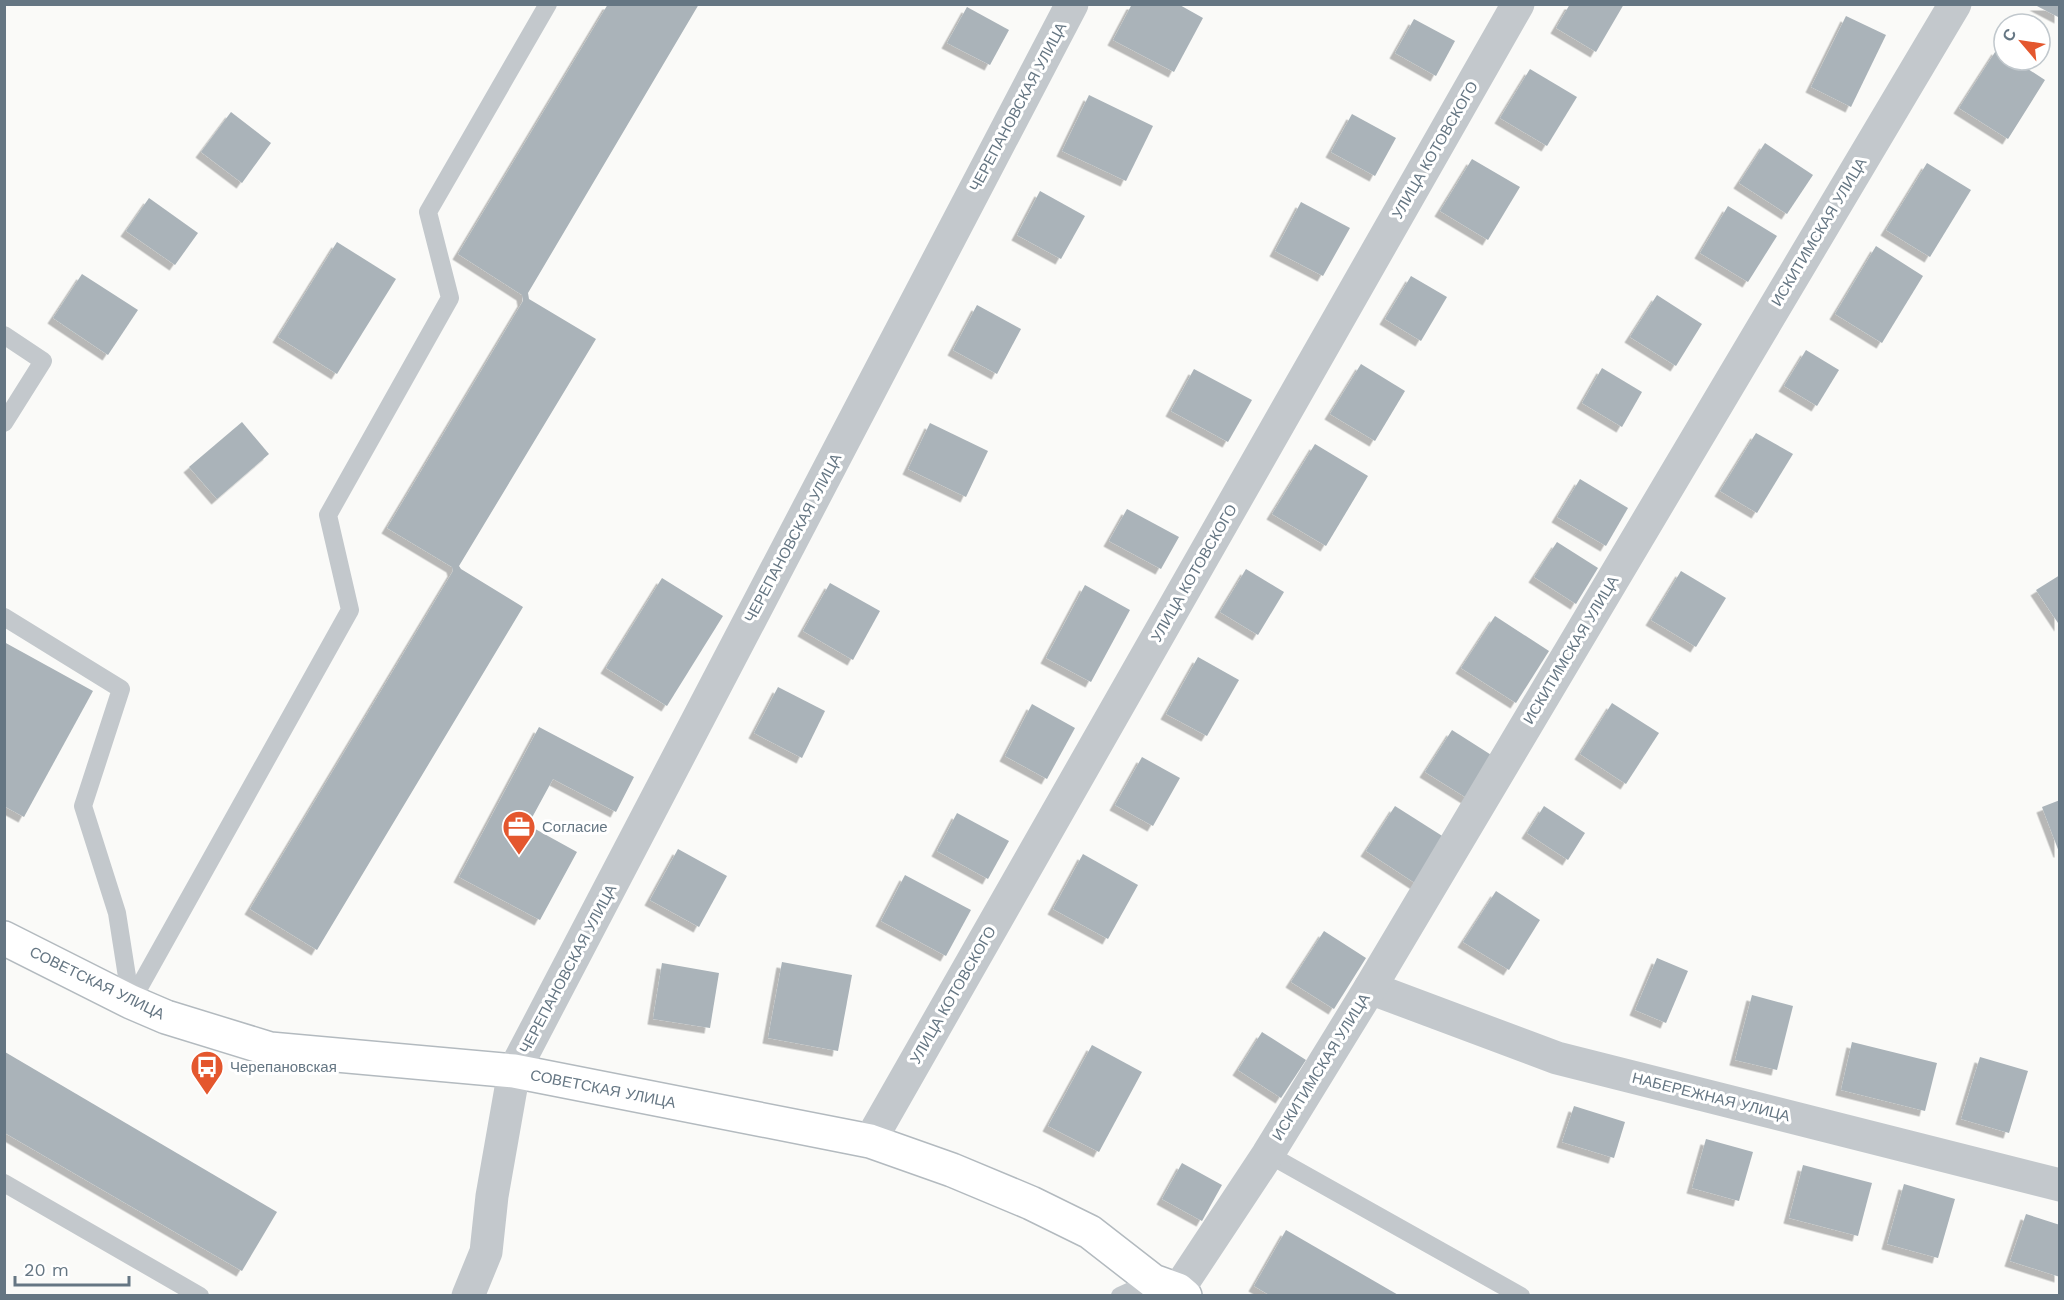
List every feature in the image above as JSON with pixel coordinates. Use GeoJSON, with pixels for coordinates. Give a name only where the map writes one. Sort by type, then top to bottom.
{"type":"FeatureCollection","features":[{"type":"Feature","properties":{"kind":"main road","name":"СОВЕТСКАЯ УЛИЦА"},"geometry":{"type":"LineString","coordinates":[[4,938],[131,1002],[166,1017],[270,1049],[514,1071],[870,1141],[952,1170],[1030,1203],[1090,1232],[1166,1291]]}},
{"type":"Feature","properties":{"kind":"street","name":"ЧЕРЕПАНОВСКАЯ УЛИЦА"},"geometry":{"type":"LineString","coordinates":[[468,1296],[486,1252],[492,1196],[514,1071],[1072,4]]}},
{"type":"Feature","properties":{"kind":"street","name":"УЛИЦА КОТОВСКОГО"},"geometry":{"type":"LineString","coordinates":[[870,1141],[1518,4]]}},
{"type":"Feature","properties":{"kind":"street","name":"ИСКИТИМСКАЯ УЛИЦА"},"geometry":{"type":"LineString","coordinates":[[1166,1291],[1268,1154],[1370,988],[1955,4]]}},
{"type":"Feature","properties":{"kind":"street","name":"НАБЕРЕЖНАЯ УЛИЦА"},"geometry":{"type":"LineString","coordinates":[[1370,988],[1557,1058],[2060,1185]]}},
{"type":"Feature","properties":{"kind":"lane"},"geometry":{"type":"LineString","coordinates":[[131,1002],[350,610],[328,515],[450,298],[428,212],[548,4]]}},
{"type":"Feature","properties":{"kind":"lane"},"geometry":{"type":"LineString","coordinates":[[4,335],[43,361],[4,423]]}},
{"type":"Feature","properties":{"kind":"lane"},"geometry":{"type":"LineString","coordinates":[[4,617],[121,689],[83,806],[117,913],[131,1002]]}},
{"type":"Feature","properties":{"kind":"lane"},"geometry":{"type":"LineString","coordinates":[[1268,1154],[1521,1296]]}},
{"type":"Feature","properties":{"kind":"lane"},"geometry":{"type":"LineString","coordinates":[[4,1184],[200,1296]]}},
{"type":"Feature","properties":{"kind":"lane"},"geometry":{"type":"LineString","coordinates":[[1120,1296],[1166,1291]]}},
{"type":"Feature","properties":{"kind":"building"},"geometry":{"type":"Polygon","coordinates":[[[608,4],[699,4],[528,293],[529,299],[596,339],[459,566],[523,607],[317,950],[250,909],[453,571],[452,567],[387,528],[523,301],[522,295],[458,254],[608,4]]]}},
{"type":"Feature","properties":{"kind":"building"},"geometry":{"type":"Polygon","coordinates":[[[1132,4],[1178,4],[1203,18],[1174,72],[1113,40],[1132,4]]]}},
{"type":"Feature","properties":{"kind":"building"},"geometry":{"type":"Polygon","coordinates":[[[1570,4],[1624,4],[1596,52],[1556,28],[1570,4]]]}},
{"type":"Feature","properties":{"kind":"building"},"geometry":{"type":"Polygon","coordinates":[[[2035,5],[2060,5],[2060,18],[2035,5]]]}},
{"type":"Feature","properties":{"kind":"building"},"geometry":{"type":"Polygon","coordinates":[[[967,7],[1009,30],[990,65],[947,43],[967,7]]]}},
{"type":"Feature","properties":{"kind":"building"},"geometry":{"type":"Polygon","coordinates":[[[1846,16],[1886,35],[1851,107],[1811,87],[1846,16]]]}},
{"type":"Feature","properties":{"kind":"building"},"geometry":{"type":"Polygon","coordinates":[[[1414,19],[1455,41],[1436,76],[1395,53],[1414,19]]]}},
{"type":"Feature","properties":{"kind":"building"},"geometry":{"type":"Polygon","coordinates":[[[1992,57],[1992,72],[2033,72],[2045,80],[2008,139],[1959,108],[1992,57]]]}},
{"type":"Feature","properties":{"kind":"building"},"geometry":{"type":"Polygon","coordinates":[[[1530,69],[1577,97],[1547,146],[1500,118],[1530,69]]]}},
{"type":"Feature","properties":{"kind":"building"},"geometry":{"type":"Polygon","coordinates":[[[1089,95],[1153,126],[1126,181],[1062,151],[1089,95]]]}},
{"type":"Feature","properties":{"kind":"building"},"geometry":{"type":"Polygon","coordinates":[[[231,112],[271,143],[242,183],[201,152],[231,112]]]}},
{"type":"Feature","properties":{"kind":"building"},"geometry":{"type":"Polygon","coordinates":[[[1352,114],[1396,138],[1375,176],[1331,152],[1352,114]]]}},
{"type":"Feature","properties":{"kind":"building"},"geometry":{"type":"Polygon","coordinates":[[[1765,143],[1813,175],[1787,214],[1739,183],[1765,143]]]}},
{"type":"Feature","properties":{"kind":"building"},"geometry":{"type":"Polygon","coordinates":[[[1472,159],[1520,187],[1488,240],[1440,211],[1472,159]]]}},
{"type":"Feature","properties":{"kind":"building"},"geometry":{"type":"Polygon","coordinates":[[[1927,163],[1971,190],[1930,257],[1886,230],[1927,163]]]}},
{"type":"Feature","properties":{"kind":"building"},"geometry":{"type":"Polygon","coordinates":[[[1040,191],[1085,216],[1061,259],[1017,235],[1040,191]]]}},
{"type":"Feature","properties":{"kind":"building"},"geometry":{"type":"Polygon","coordinates":[[[149,198],[198,233],[175,265],[126,231],[149,198]]]}},
{"type":"Feature","properties":{"kind":"building"},"geometry":{"type":"Polygon","coordinates":[[[1301,202],[1350,228],[1323,276],[1275,251],[1301,202]]]}},
{"type":"Feature","properties":{"kind":"building"},"geometry":{"type":"Polygon","coordinates":[[[1728,206],[1777,236],[1748,282],[1700,253],[1728,206]]]}},
{"type":"Feature","properties":{"kind":"building"},"geometry":{"type":"Polygon","coordinates":[[[337,242],[396,279],[337,374],[278,337],[337,242]]]}},
{"type":"Feature","properties":{"kind":"building"},"geometry":{"type":"Polygon","coordinates":[[[1876,246],[1923,276],[1882,343],[1835,314],[1876,246]]]}},
{"type":"Feature","properties":{"kind":"building"},"geometry":{"type":"Polygon","coordinates":[[[82,274],[138,310],[108,355],[53,318],[82,274]]]}},
{"type":"Feature","properties":{"kind":"building"},"geometry":{"type":"Polygon","coordinates":[[[1411,276],[1447,297],[1421,341],[1385,319],[1411,276]]]}},
{"type":"Feature","properties":{"kind":"building"},"geometry":{"type":"Polygon","coordinates":[[[1657,295],[1702,324],[1676,366],[1630,337],[1657,295]]]}},
{"type":"Feature","properties":{"kind":"building"},"geometry":{"type":"Polygon","coordinates":[[[977,305],[1021,329],[997,374],[953,350],[977,305]]]}},
{"type":"Feature","properties":{"kind":"building"},"geometry":{"type":"Polygon","coordinates":[[[1806,350],[1839,370],[1817,406],[1784,386],[1806,350]]]}},
{"type":"Feature","properties":{"kind":"building"},"geometry":{"type":"Polygon","coordinates":[[[1361,364],[1405,391],[1375,441],[1330,414],[1361,364]]]}},
{"type":"Feature","properties":{"kind":"building"},"geometry":{"type":"Polygon","coordinates":[[[1602,368],[1642,392],[1622,427],[1582,403],[1602,368]]]}},
{"type":"Feature","properties":{"kind":"building"},"geometry":{"type":"Polygon","coordinates":[[[1194,369],[1252,400],[1228,442],[1171,411],[1194,369]]]}},
{"type":"Feature","properties":{"kind":"building"},"geometry":{"type":"Polygon","coordinates":[[[242,422],[269,454],[217,499],[189,467],[242,422]]]}},
{"type":"Feature","properties":{"kind":"building"},"geometry":{"type":"Polygon","coordinates":[[[930,423],[988,451],[966,497],[908,469],[930,423]]]}},
{"type":"Feature","properties":{"kind":"building"},"geometry":{"type":"Polygon","coordinates":[[[1756,433],[1793,454],[1757,513],[1720,491],[1756,433]]]}},
{"type":"Feature","properties":{"kind":"building"},"geometry":{"type":"Polygon","coordinates":[[[1315,444],[1368,476],[1326,546],[1272,514],[1315,444]]]}},
{"type":"Feature","properties":{"kind":"building"},"geometry":{"type":"Polygon","coordinates":[[[1580,479],[1628,508],[1606,546],[1557,517],[1580,479]]]}},
{"type":"Feature","properties":{"kind":"building"},"geometry":{"type":"Polygon","coordinates":[[[1127,509],[1179,537],[1161,569],[1109,541],[1127,509]]]}},
{"type":"Feature","properties":{"kind":"building"},"geometry":{"type":"Polygon","coordinates":[[[1557,542],[1598,568],[1576,604],[1534,577],[1557,542]]]}},
{"type":"Feature","properties":{"kind":"building"},"geometry":{"type":"Polygon","coordinates":[[[1246,569],[1284,592],[1258,635],[1220,612],[1246,569]]]}},
{"type":"Feature","properties":{"kind":"building"},"geometry":{"type":"Polygon","coordinates":[[[1681,571],[1726,598],[1696,647],[1651,620],[1681,571]]]}},
{"type":"Feature","properties":{"kind":"building"},"geometry":{"type":"Polygon","coordinates":[[[2060,575],[2060,626],[2036,590],[2060,575]]]}},
{"type":"Feature","properties":{"kind":"building"},"geometry":{"type":"Polygon","coordinates":[[[662,578],[723,616],[667,706],[606,668],[662,578]]]}},
{"type":"Feature","properties":{"kind":"building"},"geometry":{"type":"Polygon","coordinates":[[[830,583],[880,611],[853,660],[803,631],[830,583]]]}},
{"type":"Feature","properties":{"kind":"building"},"geometry":{"type":"Polygon","coordinates":[[[1085,585],[1130,610],[1091,682],[1046,658],[1085,585]]]}},
{"type":"Feature","properties":{"kind":"building"},"geometry":{"type":"Polygon","coordinates":[[[1495,616],[1549,651],[1516,703],[1461,668],[1495,616]]]}},
{"type":"Feature","properties":{"kind":"building"},"geometry":{"type":"Polygon","coordinates":[[[4,642],[93,691],[24,817],[4,806],[4,642]]]}},
{"type":"Feature","properties":{"kind":"building"},"geometry":{"type":"Polygon","coordinates":[[[1198,657],[1239,680],[1207,736],[1166,714],[1198,657]]]}},
{"type":"Feature","properties":{"kind":"building"},"geometry":{"type":"Polygon","coordinates":[[[778,687],[825,711],[802,758],[754,733],[778,687]]]}},
{"type":"Feature","properties":{"kind":"building"},"geometry":{"type":"Polygon","coordinates":[[[1612,703],[1659,733],[1626,784],[1580,754],[1612,703]]]}},
{"type":"Feature","properties":{"kind":"building"},"geometry":{"type":"Polygon","coordinates":[[[1032,704],[1075,728],[1047,779],[1005,756],[1032,704]]]}},
{"type":"Feature","properties":{"kind":"building"},"geometry":{"type":"Polygon","coordinates":[[[539,727],[634,777],[616,812],[553,779],[528,825],[577,852],[540,920],[459,877],[539,727]]]}},
{"type":"Feature","properties":{"kind":"building"},"geometry":{"type":"Polygon","coordinates":[[[1452,730],[1496,758],[1470,800],[1425,772],[1452,730]]]}},
{"type":"Feature","properties":{"kind":"building"},"geometry":{"type":"Polygon","coordinates":[[[1142,757],[1180,778],[1153,826],[1115,805],[1142,757]]]}},
{"type":"Feature","properties":{"kind":"building"},"geometry":{"type":"Polygon","coordinates":[[[2060,800],[2060,852],[2059,852],[2042,807],[2060,800]]]}},
{"type":"Feature","properties":{"kind":"building"},"geometry":{"type":"Polygon","coordinates":[[[1395,806],[1447,839],[1418,885],[1366,851],[1395,806]]]}},
{"type":"Feature","properties":{"kind":"building"},"geometry":{"type":"Polygon","coordinates":[[[1544,806],[1585,833],[1568,860],[1527,833],[1544,806]]]}},
{"type":"Feature","properties":{"kind":"building"},"geometry":{"type":"Polygon","coordinates":[[[957,813],[1009,841],[988,879],[937,851],[957,813]]]}},
{"type":"Feature","properties":{"kind":"building"},"geometry":{"type":"Polygon","coordinates":[[[678,849],[727,876],[699,927],[650,900],[678,849]]]}},
{"type":"Feature","properties":{"kind":"building"},"geometry":{"type":"Polygon","coordinates":[[[1083,854],[1138,885],[1108,939],[1053,909],[1083,854]]]}},
{"type":"Feature","properties":{"kind":"building"},"geometry":{"type":"Polygon","coordinates":[[[905,875],[971,910],[946,956],[881,921],[905,875]]]}},
{"type":"Feature","properties":{"kind":"building"},"geometry":{"type":"Polygon","coordinates":[[[1496,891],[1540,920],[1509,970],[1463,942],[1496,891]]]}},
{"type":"Feature","properties":{"kind":"building"},"geometry":{"type":"Polygon","coordinates":[[[1324,931],[1366,958],[1334,1009],[1291,982],[1324,931]]]}},
{"type":"Feature","properties":{"kind":"building"},"geometry":{"type":"Polygon","coordinates":[[[1657,958],[1688,971],[1666,1023],[1635,1010],[1657,958]]]}},
{"type":"Feature","properties":{"kind":"building"},"geometry":{"type":"Polygon","coordinates":[[[782,962],[852,975],[838,1051],[768,1038],[782,962]]]}},
{"type":"Feature","properties":{"kind":"building"},"geometry":{"type":"Polygon","coordinates":[[[662,963],[719,973],[710,1028],[653,1019],[662,963]]]}},
{"type":"Feature","properties":{"kind":"building"},"geometry":{"type":"Polygon","coordinates":[[[1752,995],[1793,1006],[1777,1070],[1735,1060],[1752,995]]]}},
{"type":"Feature","properties":{"kind":"building"},"geometry":{"type":"Polygon","coordinates":[[[1262,1032],[1306,1060],[1281,1098],[1238,1070],[1262,1032]]]}},
{"type":"Feature","properties":{"kind":"building"},"geometry":{"type":"Polygon","coordinates":[[[1852,1042],[1937,1063],[1925,1111],[1841,1090],[1852,1042]]]}},
{"type":"Feature","properties":{"kind":"building"},"geometry":{"type":"Polygon","coordinates":[[[1092,1045],[1142,1072],[1099,1152],[1048,1126],[1092,1045]]]}},
{"type":"Feature","properties":{"kind":"building"},"geometry":{"type":"Polygon","coordinates":[[[5,1052],[277,1212],[242,1271],[5,1133],[5,1052]]]}},
{"type":"Feature","properties":{"kind":"building"},"geometry":{"type":"Polygon","coordinates":[[[1980,1057],[2028,1071],[2009,1133],[1961,1119],[1980,1057]]]}},
{"type":"Feature","properties":{"kind":"building"},"geometry":{"type":"Polygon","coordinates":[[[1574,1106],[1625,1122],[1614,1158],[1562,1142],[1574,1106]]]}},
{"type":"Feature","properties":{"kind":"building"},"geometry":{"type":"Polygon","coordinates":[[[1706,1139],[1753,1152],[1739,1201],[1692,1188],[1706,1139]]]}},
{"type":"Feature","properties":{"kind":"building"},"geometry":{"type":"Polygon","coordinates":[[[1182,1163],[1222,1185],[1202,1221],[1162,1199],[1182,1163]]]}},
{"type":"Feature","properties":{"kind":"building"},"geometry":{"type":"Polygon","coordinates":[[[1803,1165],[1872,1183],[1858,1236],[1789,1218],[1803,1165]]]}},
{"type":"Feature","properties":{"kind":"building"},"geometry":{"type":"Polygon","coordinates":[[[1904,1184],[1955,1199],[1938,1258],[1887,1244],[1904,1184]]]}},
{"type":"Feature","properties":{"kind":"building"},"geometry":{"type":"Polygon","coordinates":[[[2026,1214],[2060,1225],[2060,1277],[2010,1261],[2026,1214]]]}},
{"type":"Feature","properties":{"kind":"building"},"geometry":{"type":"Polygon","coordinates":[[[1286,1230],[1400,1296],[1271,1296],[1254,1286],[1286,1230]]]}},
{"type":"Feature","properties":{"kind":"place","name":"Согласие"},"geometry":{"type":"Point","coordinates":[519,856]}},
{"type":"Feature","properties":{"kind":"place","name":"Черепановская"},"geometry":{"type":"Point","coordinates":[207,1096]}}]}
